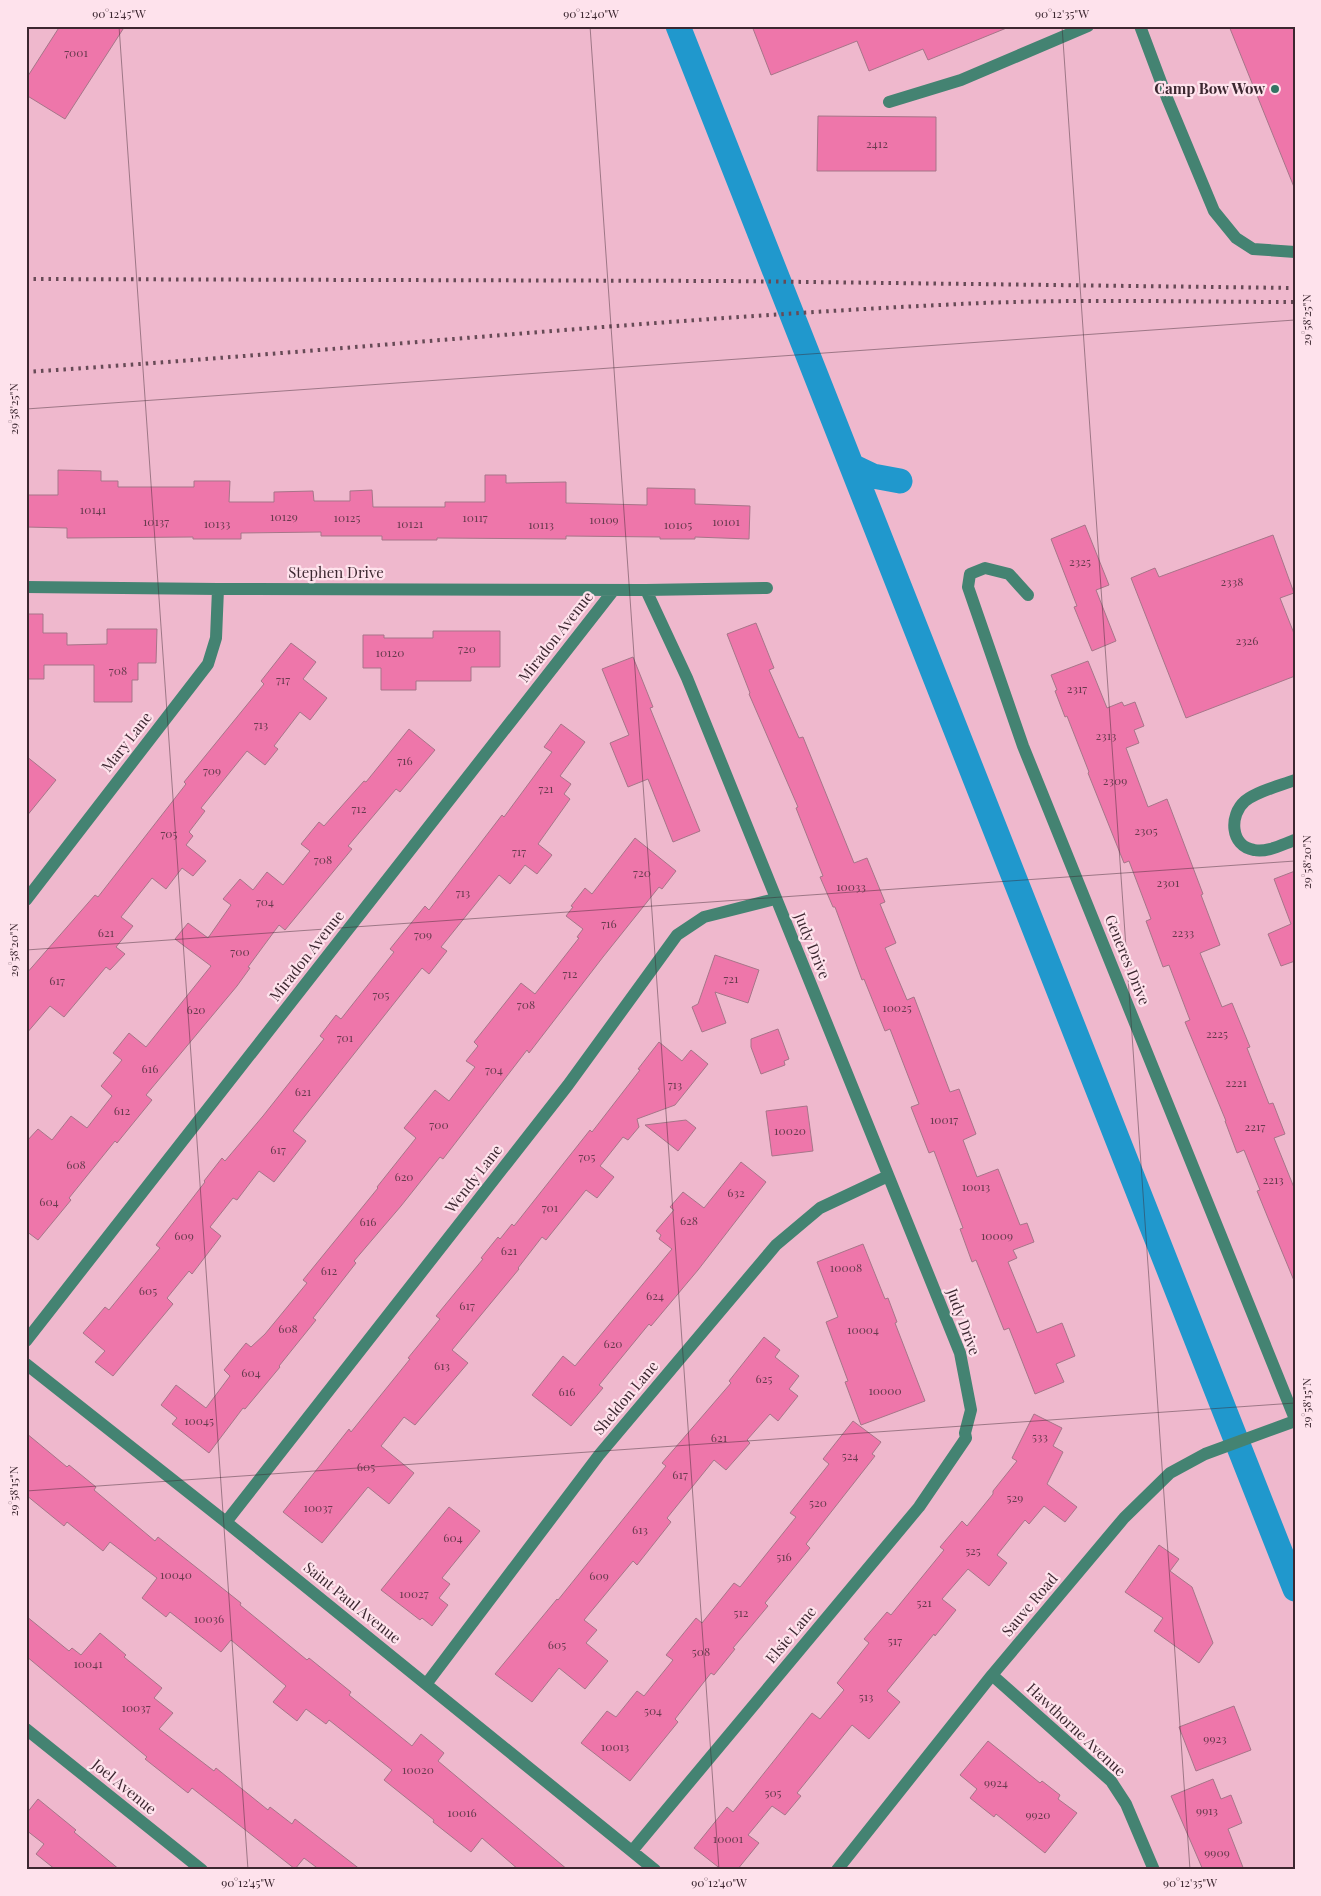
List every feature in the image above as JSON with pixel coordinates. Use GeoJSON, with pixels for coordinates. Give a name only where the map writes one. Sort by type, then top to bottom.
{"type":"FeatureCollection","features":[{"type":"Feature","properties":{"kind":"street"},"geometry":{"type":"LineString","coordinates":[[889,102],[961,80],[1088,26]]}},
{"type":"Feature","properties":{"kind":"street"},"geometry":{"type":"LineString","coordinates":[[1140,26],[1167,98],[1214,211],[1236,238],[1252,249],[1295,252]]}},
{"type":"Feature","properties":{"kind":"street","name":"Generes Drive"},"geometry":{"type":"LineString","coordinates":[[1028,595],[1009,574],[985,568],[970,574],[968,587],[1023,746],[1295,1420]]}},
{"type":"Feature","properties":{"kind":"street","name":"Stephen Drive"},"geometry":{"type":"LineString","coordinates":[[26,587],[646,590]]}},
{"type":"Feature","properties":{"kind":"street"},"geometry":{"type":"LineString","coordinates":[[646,590],[767,588]]}},
{"type":"Feature","properties":{"kind":"street","name":"Mary Lane"},"geometry":{"type":"LineString","coordinates":[[26,900],[208,664],[216,638],[218,589]]}},
{"type":"Feature","properties":{"kind":"street","name":"Miradon Avenue"},"geometry":{"type":"LineString","coordinates":[[26,1341],[613,590]]}},
{"type":"Feature","properties":{"kind":"street","name":"Judy Drive"},"geometry":{"type":"LineString","coordinates":[[646,590],[687,678],[960,1353],[972,1410],[965,1433]]}},
{"type":"Feature","properties":{"kind":"street"},"geometry":{"type":"LineString","coordinates":[[1295,780],[1247,799],[1238,809],[1234,824],[1241,844],[1254,850],[1268,849],[1295,840]]}},
{"type":"Feature","properties":{"kind":"street","name":"Wendy Lane"},"geometry":{"type":"LineString","coordinates":[[226,1522],[568,1084],[677,935],[704,917],[775,899]]}},
{"type":"Feature","properties":{"kind":"street","name":"Sheldon Lane"},"geometry":{"type":"LineString","coordinates":[[426,1684],[599,1455],[776,1244],[820,1208],[888,1176]]}},
{"type":"Feature","properties":{"kind":"street","name":"Saint Paul Avenue"},"geometry":{"type":"LineString","coordinates":[[26,1364],[226,1522],[655,1870]]}},
{"type":"Feature","properties":{"kind":"street","name":"Sauve Road"},"geometry":{"type":"LineString","coordinates":[[837,1870],[992,1675],[1124,1518],[1170,1473],[1205,1454],[1295,1420]]}},
{"type":"Feature","properties":{"kind":"street","name":"Elsie Lane"},"geometry":{"type":"LineString","coordinates":[[632,1851],[919,1507],[966,1438],[965,1433]]}},
{"type":"Feature","properties":{"kind":"street","name":"Hawthorne Avenue"},"geometry":{"type":"LineString","coordinates":[[992,1675],[1111,1781],[1126,1804],[1154,1870]]}},
{"type":"Feature","properties":{"kind":"street","name":"Joel Avenue"},"geometry":{"type":"LineString","coordinates":[[26,1728],[202,1870]]}},
{"type":"Feature","properties":{"kind":"building"},"geometry":{"type":"Polygon","coordinates":[[[60,26],[125,26],[65,119],[26,95],[26,79],[60,26]]]}},
{"type":"Feature","properties":{"kind":"building"},"geometry":{"type":"Polygon","coordinates":[[[752,26],[1009,27],[928,60],[923,49],[869,71],[857,41],[771,75],[752,26]]]}},
{"type":"Feature","properties":{"kind":"building","name":"Camp Bow Wow"},"geometry":{"type":"Polygon","coordinates":[[[1229,26],[1295,26],[1295,187],[1294,187],[1229,26]]]}},
{"type":"Feature","properties":{"kind":"building"},"geometry":{"type":"Polygon","coordinates":[[[818,116],[936,117],[936,171],[817,171],[818,116]]]}},
{"type":"Feature","properties":{"kind":"building"},"geometry":{"type":"Polygon","coordinates":[[[58,470],[101,471],[101,481],[118,481],[118,487],[194,487],[194,481],[230,481],[229,502],[274,502],[274,492],[313,491],[314,501],[350,501],[350,491],[372,490],[373,507],[445,507],[445,502],[485,502],[485,475],[506,475],[506,483],[566,482],[566,503],[647,505],[647,488],[695,489],[695,504],[750,506],[749,539],[566,536],[566,539],[437,538],[437,540],[382,540],[382,536],[321,536],[321,532],[241,533],[241,539],[193,539],[193,537],[67,538],[67,528],[26,527],[26,495],[58,495],[58,470]]]}},
{"type":"Feature","properties":{"kind":"building"},"geometry":{"type":"Polygon","coordinates":[[[1085,525],[1109,585],[1096,590],[1116,641],[1092,651],[1074,607],[1077,606],[1051,539],[1085,525]]]}},
{"type":"Feature","properties":{"kind":"building"},"geometry":{"type":"Polygon","coordinates":[[[1273,535],[1294,593],[1280,598],[1295,636],[1295,676],[1186,718],[1131,578],[1155,568],[1159,577],[1273,535]]]}},
{"type":"Feature","properties":{"kind":"building"},"geometry":{"type":"Polygon","coordinates":[[[26,614],[43,614],[43,633],[67,633],[67,645],[107,644],[107,629],[157,629],[156,663],[138,663],[138,680],[132,680],[132,702],[94,702],[94,665],[44,665],[44,679],[26,679],[26,614]]]}},
{"type":"Feature","properties":{"kind":"building"},"geometry":{"type":"Polygon","coordinates":[[[756,623],[774,668],[769,670],[799,738],[803,737],[854,863],[867,858],[885,902],[880,904],[896,943],[885,948],[907,1000],[914,997],[950,1092],[959,1089],[976,1134],[963,1140],[977,1177],[998,1169],[1020,1225],[1027,1223],[1034,1242],[1013,1250],[1017,1258],[1008,1262],[1037,1333],[1062,1323],[1075,1356],[1056,1364],[1064,1382],[1035,1394],[1009,1328],[1004,1330],[976,1260],[972,1262],[960,1229],[963,1228],[934,1151],[929,1153],[911,1107],[919,1104],[890,1029],[885,1031],[864,979],[862,980],[835,907],[833,907],[820,877],[823,876],[796,808],[798,807],[749,694],[727,634],[756,623]]]}},
{"type":"Feature","properties":{"kind":"building"},"geometry":{"type":"Polygon","coordinates":[[[433,631],[500,631],[500,667],[471,667],[471,681],[416,681],[416,690],[381,690],[381,668],[363,668],[363,635],[384,635],[384,638],[433,638],[433,631]]]}},
{"type":"Feature","properties":{"kind":"building"},"geometry":{"type":"Polygon","coordinates":[[[291,643],[316,662],[303,679],[327,698],[310,720],[300,712],[274,746],[278,749],[265,765],[247,751],[201,808],[205,811],[189,832],[193,836],[186,845],[206,861],[193,876],[182,868],[166,889],[152,878],[121,917],[133,926],[116,947],[125,954],[110,970],[106,967],[64,1017],[50,1006],[26,1034],[26,974],[95,895],[98,897],[186,784],[184,782],[264,684],[261,681],[291,643]]]}},
{"type":"Feature","properties":{"kind":"building"},"geometry":{"type":"Polygon","coordinates":[[[633,657],[653,707],[650,708],[700,831],[673,842],[648,779],[628,787],[610,743],[629,735],[602,669],[633,657]]]}},
{"type":"Feature","properties":{"kind":"building"},"geometry":{"type":"Polygon","coordinates":[[[1088,661],[1107,708],[1122,702],[1124,706],[1135,702],[1144,726],[1134,730],[1139,743],[1126,748],[1148,807],[1167,799],[1220,945],[1200,953],[1222,1007],[1232,1003],[1250,1047],[1247,1048],[1269,1104],[1273,1103],[1285,1134],[1274,1138],[1295,1190],[1295,1283],[1257,1191],[1260,1190],[1244,1150],[1237,1153],[1226,1121],[1185,1022],[1190,1020],[1169,965],[1163,967],[1146,921],[1151,919],[1129,861],[1124,863],[1067,716],[1065,717],[1055,691],[1057,690],[1051,675],[1088,661]]]}},
{"type":"Feature","properties":{"kind":"building"},"geometry":{"type":"Polygon","coordinates":[[[561,724],[585,742],[560,776],[571,784],[564,794],[570,799],[538,844],[552,855],[537,874],[525,865],[510,884],[499,875],[441,947],[447,951],[429,974],[422,968],[293,1131],[306,1141],[274,1182],[259,1171],[237,1200],[233,1198],[210,1227],[221,1236],[192,1274],[189,1271],[167,1298],[173,1304],[113,1376],[95,1362],[105,1351],[83,1333],[105,1307],[109,1310],[160,1248],[156,1245],[204,1181],[222,1158],[225,1161],[263,1116],[324,1039],[320,1036],[336,1015],[341,1019],[394,952],[390,949],[425,906],[429,910],[502,815],[504,817],[552,752],[544,747],[561,724]]]}},
{"type":"Feature","properties":{"kind":"building"},"geometry":{"type":"Polygon","coordinates":[[[409,729],[435,750],[400,792],[396,789],[348,846],[352,849],[285,930],[279,925],[248,967],[250,968],[237,986],[146,1095],[152,1100],[117,1143],[115,1141],[38,1240],[26,1231],[26,1142],[38,1129],[52,1140],[71,1116],[87,1128],[112,1096],[101,1086],[122,1060],[113,1053],[129,1033],[146,1047],[211,966],[175,939],[188,923],[208,938],[231,905],[223,899],[240,879],[253,890],[267,872],[283,885],[310,851],[301,844],[319,822],[324,826],[364,781],[366,782],[409,729]]]}},
{"type":"Feature","properties":{"kind":"building"},"geometry":{"type":"Polygon","coordinates":[[[26,756],[56,780],[26,817],[26,756]]]}},
{"type":"Feature","properties":{"kind":"building"},"geometry":{"type":"Polygon","coordinates":[[[635,838],[676,871],[662,889],[659,887],[529,1053],[527,1050],[443,1159],[440,1157],[354,1261],[356,1263],[313,1318],[316,1320],[280,1367],[245,1409],[243,1408],[209,1453],[172,1424],[177,1418],[161,1405],[176,1385],[206,1408],[230,1376],[224,1370],[246,1343],[251,1347],[265,1334],[307,1283],[303,1280],[416,1138],[404,1128],[435,1090],[449,1101],[475,1067],[466,1061],[478,1046],[474,1042],[521,983],[535,994],[579,938],[577,937],[583,929],[566,916],[573,907],[571,906],[585,888],[592,894],[635,838]]]}},
{"type":"Feature","properties":{"kind":"building"},"geometry":{"type":"Polygon","coordinates":[[[1295,871],[1295,961],[1281,966],[1268,934],[1291,924],[1274,879],[1295,871]]]}},
{"type":"Feature","properties":{"kind":"building"},"geometry":{"type":"Polygon","coordinates":[[[715,955],[759,970],[748,1003],[715,992],[726,1023],[702,1032],[692,1007],[698,1004],[715,955]]]}},
{"type":"Feature","properties":{"kind":"building"},"geometry":{"type":"Polygon","coordinates":[[[778,1029],[789,1059],[784,1061],[785,1065],[761,1074],[751,1047],[751,1039],[778,1029]]]}},
{"type":"Feature","properties":{"kind":"building"},"geometry":{"type":"Polygon","coordinates":[[[659,1042],[682,1061],[691,1050],[708,1064],[675,1105],[637,1119],[639,1127],[628,1140],[623,1137],[600,1166],[614,1177],[597,1198],[586,1190],[546,1240],[542,1237],[519,1269],[452,1350],[468,1363],[415,1425],[404,1417],[381,1446],[414,1473],[389,1504],[368,1487],[322,1543],[283,1512],[349,1429],[351,1432],[410,1359],[408,1358],[440,1319],[436,1316],[483,1259],[481,1258],[498,1237],[500,1239],[512,1224],[514,1226],[590,1130],[592,1132],[659,1042]]]}},
{"type":"Feature","properties":{"kind":"building"},"geometry":{"type":"Polygon","coordinates":[[[807,1106],[813,1151],[772,1156],[766,1111],[807,1106]]]}},
{"type":"Feature","properties":{"kind":"building"},"geometry":{"type":"Polygon","coordinates":[[[686,1120],[696,1128],[678,1151],[645,1125],[686,1120]]]}},
{"type":"Feature","properties":{"kind":"building"},"geometry":{"type":"Polygon","coordinates":[[[741,1162],[766,1182],[698,1270],[651,1326],[649,1324],[599,1385],[603,1388],[571,1426],[532,1395],[563,1356],[575,1366],[672,1249],[659,1239],[661,1235],[656,1231],[674,1210],[670,1207],[683,1192],[704,1208],[741,1162]]]}},
{"type":"Feature","properties":{"kind":"building"},"geometry":{"type":"Polygon","coordinates":[[[863,1244],[885,1299],[888,1298],[897,1322],[895,1323],[925,1401],[861,1425],[845,1382],[848,1381],[826,1322],[838,1317],[817,1262],[863,1244]]]}},
{"type":"Feature","properties":{"kind":"building"},"geometry":{"type":"Polygon","coordinates":[[[764,1337],[780,1350],[775,1357],[799,1376],[789,1389],[798,1396],[778,1421],[770,1414],[747,1440],[750,1443],[726,1470],[714,1460],[667,1518],[671,1522],[637,1565],[633,1561],[584,1620],[597,1630],[586,1643],[608,1661],[585,1689],[559,1668],[532,1702],[495,1674],[558,1600],[666,1466],[662,1463],[731,1383],[729,1381],[764,1337]]]}},
{"type":"Feature","properties":{"kind":"building"},"geometry":{"type":"Polygon","coordinates":[[[1034,1414],[1062,1428],[1053,1446],[1063,1452],[1047,1484],[1077,1507],[1065,1522],[1044,1506],[1029,1524],[1025,1520],[997,1555],[1007,1563],[989,1586],[968,1569],[942,1599],[956,1610],[887,1691],[900,1702],[869,1739],[852,1725],[797,1793],[801,1796],[785,1815],[772,1806],[748,1835],[759,1843],[737,1870],[722,1870],[694,1848],[727,1807],[733,1812],[812,1713],[820,1719],[844,1690],[837,1683],[869,1643],[864,1639],[887,1612],[891,1615],[944,1550],[940,1547],[962,1521],[967,1526],[1017,1461],[1012,1458],[1034,1414]]]}},
{"type":"Feature","properties":{"kind":"building"},"geometry":{"type":"Polygon","coordinates":[[[853,1421],[881,1442],[872,1454],[875,1456],[806,1544],[810,1548],[765,1603],[768,1606],[733,1648],[735,1649],[714,1675],[711,1673],[675,1719],[678,1722],[630,1781],[581,1743],[607,1711],[616,1717],[637,1691],[644,1696],[673,1660],[666,1655],[696,1618],[702,1623],[734,1583],[740,1587],[796,1517],[790,1513],[829,1464],[823,1459],[853,1421]]]}},
{"type":"Feature","properties":{"kind":"building"},"geometry":{"type":"Polygon","coordinates":[[[26,1433],[67,1467],[69,1465],[96,1487],[94,1490],[155,1541],[158,1537],[241,1603],[240,1605],[307,1660],[309,1658],[351,1692],[349,1695],[412,1746],[421,1734],[444,1753],[438,1761],[568,1870],[519,1870],[482,1838],[471,1852],[384,1780],[392,1770],[329,1720],[326,1724],[306,1709],[297,1721],[273,1702],[286,1686],[231,1640],[221,1652],[170,1612],[166,1617],[142,1598],[157,1578],[110,1542],[103,1551],[67,1522],[64,1526],[26,1495],[26,1433]]]}},
{"type":"Feature","properties":{"kind":"building"},"geometry":{"type":"Polygon","coordinates":[[[449,1507],[480,1531],[442,1578],[450,1584],[439,1598],[448,1605],[432,1626],[422,1618],[420,1620],[381,1590],[449,1507]]]}},
{"type":"Feature","properties":{"kind":"building"},"geometry":{"type":"Polygon","coordinates":[[[1159,1545],[1179,1559],[1170,1571],[1192,1587],[1213,1643],[1199,1663],[1154,1631],[1163,1618],[1125,1592],[1159,1545]]]}},
{"type":"Feature","properties":{"kind":"building"},"geometry":{"type":"Polygon","coordinates":[[[26,1616],[69,1651],[72,1648],[81,1655],[100,1633],[126,1655],[124,1657],[162,1688],[154,1698],[173,1713],[159,1729],[214,1771],[216,1768],[268,1810],[270,1807],[292,1824],[295,1819],[361,1870],[320,1870],[304,1858],[295,1869],[192,1788],[188,1793],[145,1759],[147,1757],[26,1656],[26,1616]]]}},
{"type":"Feature","properties":{"kind":"building"},"geometry":{"type":"Polygon","coordinates":[[[1234,1706],[1251,1750],[1196,1771],[1179,1727],[1234,1706]]]}},
{"type":"Feature","properties":{"kind":"building"},"geometry":{"type":"Polygon","coordinates":[[[988,1741],[1040,1783],[1042,1781],[1060,1795],[1058,1799],[1077,1813],[1045,1853],[996,1814],[994,1817],[970,1798],[977,1789],[960,1775],[988,1741]]]}},
{"type":"Feature","properties":{"kind":"building"},"geometry":{"type":"Polygon","coordinates":[[[1213,1779],[1221,1799],[1231,1795],[1242,1823],[1228,1829],[1244,1870],[1203,1870],[1171,1796],[1213,1779]]]}},
{"type":"Feature","properties":{"kind":"building"},"geometry":{"type":"Polygon","coordinates":[[[38,1799],[120,1870],[56,1870],[36,1854],[44,1844],[26,1830],[26,1814],[38,1799]]]}},
{"type":"Feature","properties":{"kind":"waterway"},"geometry":{"type":"LineString","coordinates":[[678,26],[1295,1589]]}},
{"type":"Feature","properties":{"kind":"waterway"},"geometry":{"type":"LineString","coordinates":[[852,466],[873,476],[900,481]]}},
{"type":"Feature","properties":{"kind":"railway"},"geometry":{"type":"LineString","coordinates":[[26,279],[728,281],[1295,288]]}},
{"type":"Feature","properties":{"kind":"railway"},"geometry":{"type":"LineString","coordinates":[[26,372],[623,325],[862,309],[1060,301],[1295,302]]}},
{"type":"Feature","properties":{"kind":"place","name":"Camp Bow Wow"},"geometry":{"type":"Point","coordinates":[1275,89]}}]}
